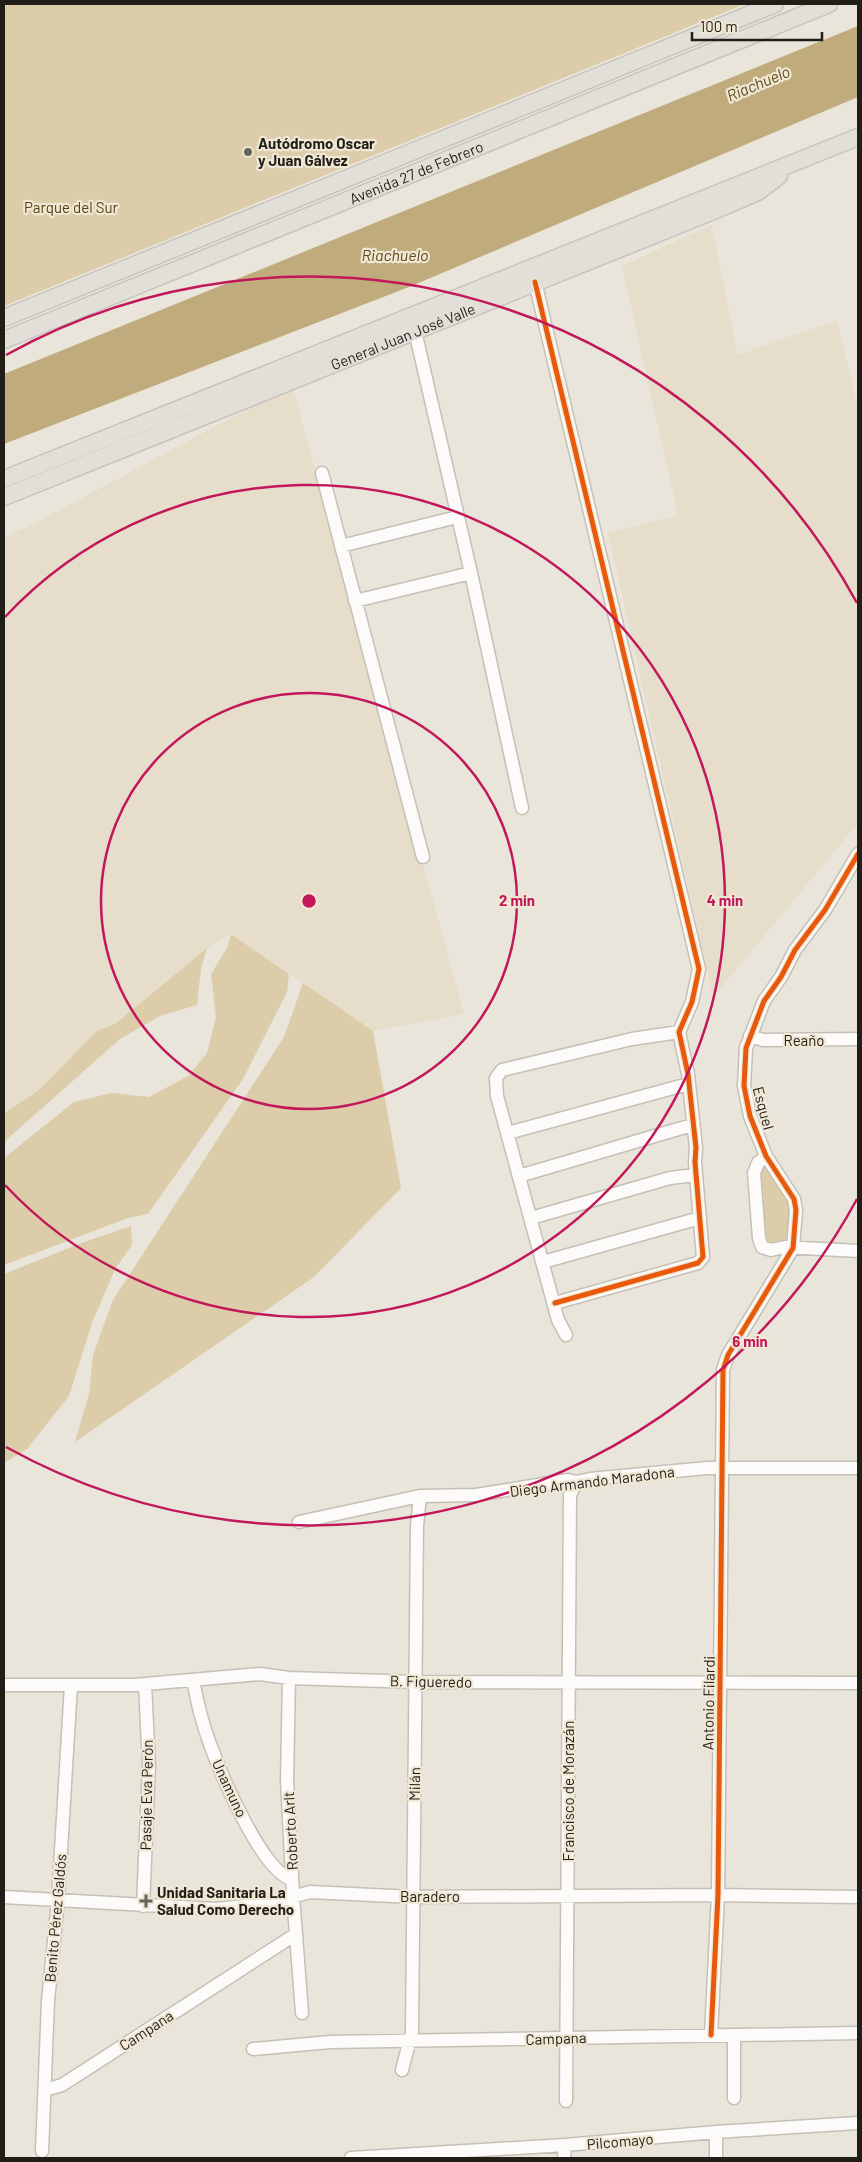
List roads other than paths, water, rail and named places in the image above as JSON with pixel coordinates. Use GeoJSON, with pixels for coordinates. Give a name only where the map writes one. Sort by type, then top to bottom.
{"type":"FeatureCollection","features":[{"type":"Feature","properties":{"kind":"main road","name":"Avenida 27 de Febrero"},"geometry":{"type":"LineString","coordinates":[[4,318],[776,4]]}},
{"type":"Feature","properties":{"kind":"main road","name":"Avenida 27 de Febrero"},"geometry":{"type":"LineString","coordinates":[[4,340],[829,4]]}},
{"type":"Feature","properties":{"kind":"main road","name":"General Juan José Valle"},"geometry":{"type":"LineString","coordinates":[[4,480],[858,137]]}},
{"type":"Feature","properties":{"kind":"main road","name":"General Juan José Valle"},"geometry":{"type":"LineString","coordinates":[[4,497],[758,192],[795,163]]}},
{"type":"Feature","properties":{"kind":"street"},"geometry":{"type":"LineString","coordinates":[[535,282],[698,962],[698,979],[692,1002],[679,1032],[687,1062],[692,1126],[696,1148],[696,1175],[703,1257],[698,1263],[554,1302]]}},
{"type":"Feature","properties":{"kind":"street"},"geometry":{"type":"LineString","coordinates":[[415,330],[471,573],[522,808]]}},
{"type":"Feature","properties":{"kind":"street"},"geometry":{"type":"LineString","coordinates":[[322,473],[423,857]]}},
{"type":"Feature","properties":{"kind":"street"},"geometry":{"type":"LineString","coordinates":[[341,546],[457,518]]}},
{"type":"Feature","properties":{"kind":"street"},"geometry":{"type":"LineString","coordinates":[[355,601],[471,573]]}},
{"type":"Feature","properties":{"kind":"street","name":"Esquel"},"geometry":{"type":"LineString","coordinates":[[723,1370],[728,1355],[793,1248],[796,1205],[766,1156],[750,1116],[746,1098],[744,1057],[750,1036],[769,992],[781,977],[795,950],[825,910],[858,854]]}},
{"type":"Feature","properties":{"kind":"street"},"geometry":{"type":"LineString","coordinates":[[566,1335],[558,1320],[508,1134],[496,1086],[496,1078],[502,1070],[632,1039],[679,1032]]}},
{"type":"Feature","properties":{"kind":"street","name":"Reaño"},"geometry":{"type":"LineString","coordinates":[[750,1036],[763,1040],[858,1039]]}},
{"type":"Feature","properties":{"kind":"street"},"geometry":{"type":"LineString","coordinates":[[508,1134],[688,1084]]}},
{"type":"Feature","properties":{"kind":"street"},"geometry":{"type":"LineString","coordinates":[[519,1176],[692,1126]]}},
{"type":"Feature","properties":{"kind":"street"},"geometry":{"type":"LineString","coordinates":[[766,1156],[758,1163],[754,1173],[762,1247],[766,1250],[793,1248],[858,1251]]}},
{"type":"Feature","properties":{"kind":"street"},"geometry":{"type":"LineString","coordinates":[[531,1218],[670,1178],[696,1175]]}},
{"type":"Feature","properties":{"kind":"street"},"geometry":{"type":"LineString","coordinates":[[543,1262],[700,1218]]}},
{"type":"Feature","properties":{"kind":"street","name":"Antonio Filardi"},"geometry":{"type":"LineString","coordinates":[[711,2035],[718,1895],[723,1370]]}},
{"type":"Feature","properties":{"kind":"street","name":"Diego Armando Maradona"},"geometry":{"type":"LineString","coordinates":[[299,1522],[420,1496],[476,1495],[568,1480],[576,1482],[590,1479],[722,1467],[858,1468]]}},
{"type":"Feature","properties":{"kind":"street","name":"Francisco de Morazán"},"geometry":{"type":"LineString","coordinates":[[566,2101],[570,1495],[576,1482]]}},
{"type":"Feature","properties":{"kind":"street","name":"Milán"},"geometry":{"type":"LineString","coordinates":[[402,2070],[411,2041],[417,1526],[420,1496]]}},
{"type":"Feature","properties":{"kind":"street","name":"B. Figueredo"},"geometry":{"type":"LineString","coordinates":[[4,1685],[145,1684],[244,1674],[289,1678],[416,1682],[858,1683]]}},
{"type":"Feature","properties":{"kind":"street","name":"Roberto Arlt"},"geometry":{"type":"LineString","coordinates":[[289,1678],[287,1780],[302,2012]]}},
{"type":"Feature","properties":{"kind":"street","name":"Unamuno"},"geometry":{"type":"LineString","coordinates":[[193,1680],[210,1744],[238,1809],[274,1868],[286,1878],[292,1878]]}},
{"type":"Feature","properties":{"kind":"street","name":"Pasaje Eva Perón"},"geometry":{"type":"LineString","coordinates":[[143,1906],[149,1766],[145,1684]]}},
{"type":"Feature","properties":{"kind":"street","name":"Benito Pérez Galdós"},"geometry":{"type":"LineString","coordinates":[[42,2151],[48,2001],[58,1900],[71,1686]]}},
{"type":"Feature","properties":{"kind":"street","name":"Baradero"},"geometry":{"type":"LineString","coordinates":[[4,1897],[216,1909],[253,1906],[310,1892],[412,1897],[718,1895],[858,1897]]}},
{"type":"Feature","properties":{"kind":"street","name":"Campana"},"geometry":{"type":"LineString","coordinates":[[45,2090],[62,2085],[296,1934]]}},
{"type":"Feature","properties":{"kind":"street","name":"Campana"},"geometry":{"type":"LineString","coordinates":[[254,2049],[330,2042],[858,2033]]}},
{"type":"Feature","properties":{"kind":"street"},"geometry":{"type":"LineString","coordinates":[[734,2035],[734,2098]]}},
{"type":"Feature","properties":{"kind":"street","name":"Pilcomayo"},"geometry":{"type":"LineString","coordinates":[[351,2158],[565,2152],[716,2132],[858,2124]]}},
{"type":"Feature","properties":{"kind":"street"},"geometry":{"type":"LineString","coordinates":[[716,2132],[716,2158]]}},
{"type":"Feature","properties":{"kind":"water","name":"Riachuelo"},"geometry":{"type":"Polygon","coordinates":[[[858,26],[858,97],[409,287],[4,444],[4,374],[858,26]]]}},
{"type":"Feature","properties":{"kind":"place","name":"Autódromo Oscar y Juan Gálvez"},"geometry":{"type":"Point","coordinates":[248,152]}},
{"type":"Feature","properties":{"kind":"place","name":"Unidad Sanitaria La Salud Como Derecho"},"geometry":{"type":"Point","coordinates":[146,1901]}},
{"type":"Feature","properties":{"kind":"park label","name":"Parque del Sur"},"geometry":{"type":"Point","coordinates":[71,207]}}]}
